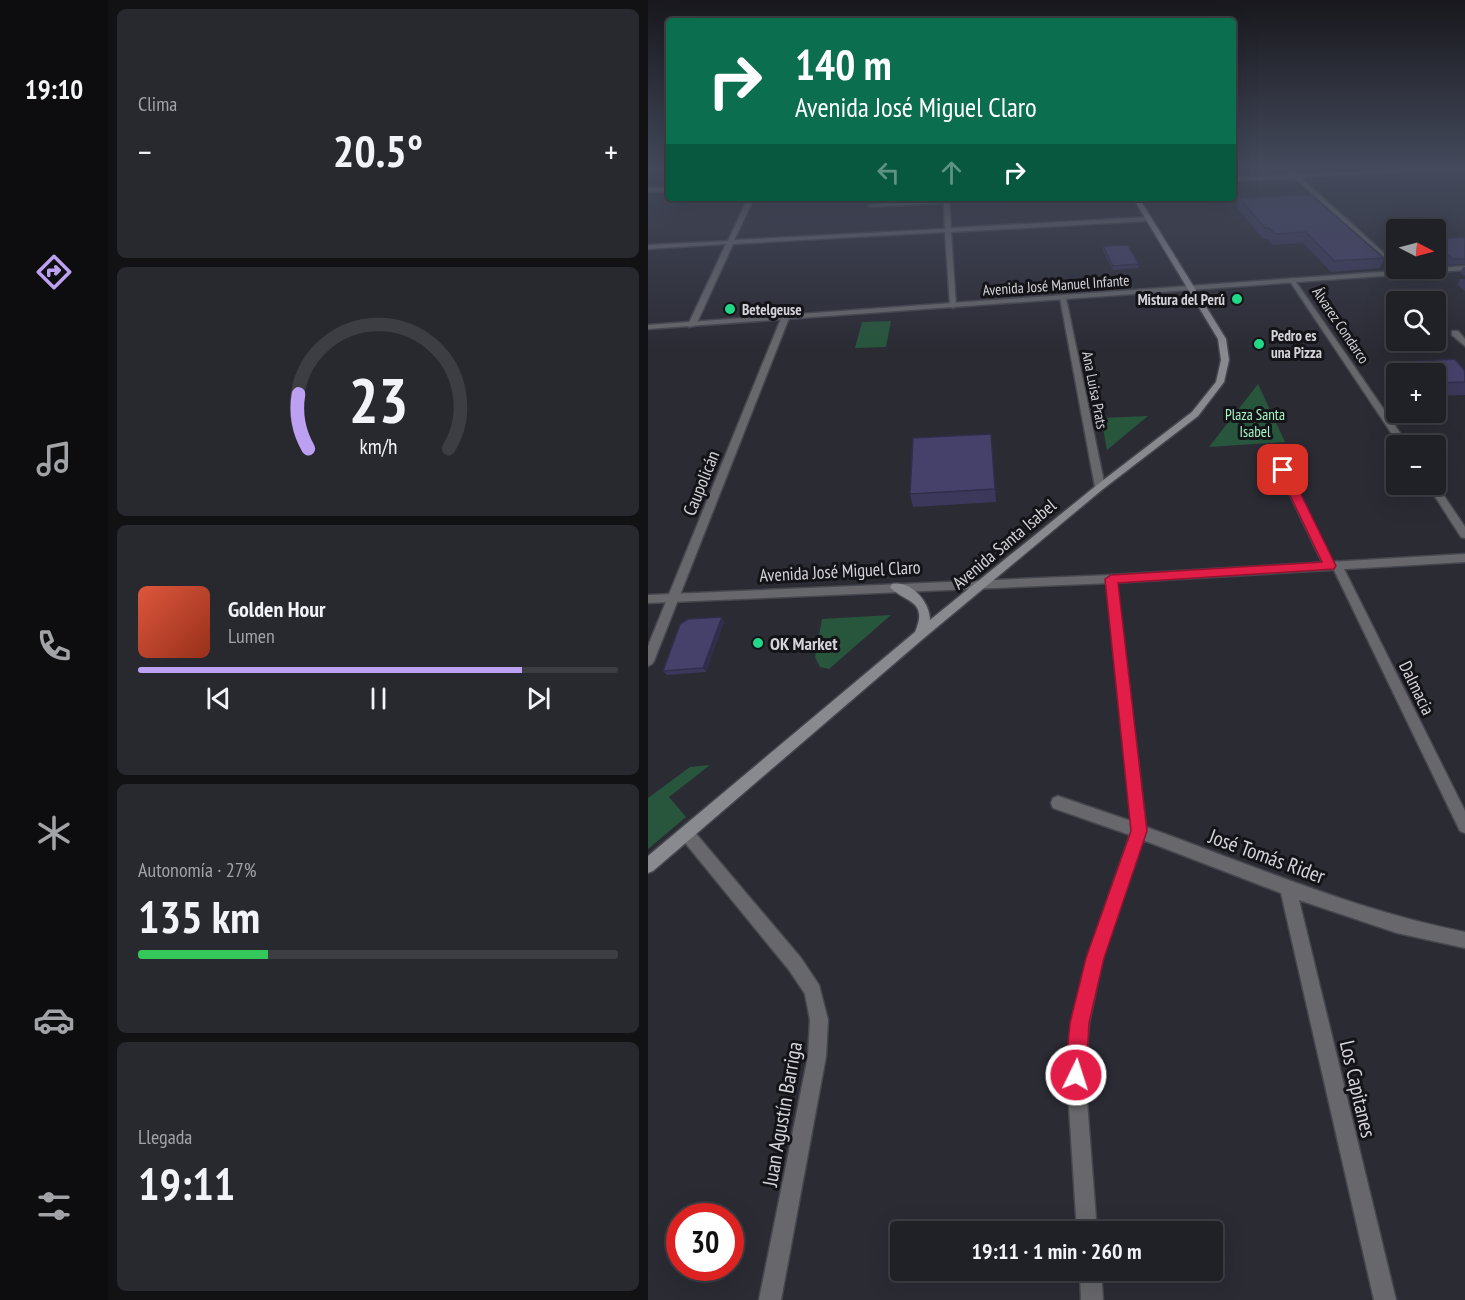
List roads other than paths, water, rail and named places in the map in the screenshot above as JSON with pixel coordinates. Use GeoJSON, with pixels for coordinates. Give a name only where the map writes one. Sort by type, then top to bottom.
{"type":"FeatureCollection","features":[{"type":"Feature","properties":{"kind":"main road","name":"Avenida Santa Isabel"},"geometry":{"type":"LineString","coordinates":[[648,866],[920,635],[1100,487],[1195,414],[1220,382],[1225,360],[1222,339],[1155,229]]}},
{"type":"Feature","properties":{"kind":"main road"},"geometry":{"type":"LineString","coordinates":[[896,587],[914,596],[923,605],[926,619],[920,635]]}},
{"type":"Feature","properties":{"kind":"street"},"geometry":{"type":"LineString","coordinates":[[692,325],[738,229]]}},
{"type":"Feature","properties":{"kind":"street"},"geometry":{"type":"LineString","coordinates":[[648,247],[972,229]]}},
{"type":"Feature","properties":{"kind":"street"},"geometry":{"type":"LineString","coordinates":[[1354,229],[1386,257]]}},
{"type":"Feature","properties":{"kind":"street"},"geometry":{"type":"LineString","coordinates":[[948,230],[952,306]]}},
{"type":"Feature","properties":{"kind":"street","name":"Avenida José Manuel Infante"},"geometry":{"type":"LineString","coordinates":[[1446,268],[1465,268]]}},
{"type":"Feature","properties":{"kind":"street","name":"Avenida José Manuel Infante"},"geometry":{"type":"LineString","coordinates":[[648,327],[1063,298],[1386,270]]}},
{"type":"Feature","properties":{"kind":"street","name":"Álvarez Condarco"},"geometry":{"type":"LineString","coordinates":[[1292,280],[1398,435]]}},
{"type":"Feature","properties":{"kind":"street","name":"Ana Luisa Prats"},"geometry":{"type":"LineString","coordinates":[[1063,298],[1100,487]]}},
{"type":"Feature","properties":{"kind":"street","name":"Caupolicán"},"geometry":{"type":"LineString","coordinates":[[648,661],[785,318]]}},
{"type":"Feature","properties":{"kind":"street"},"geometry":{"type":"LineString","coordinates":[[1455,333],[1465,344]]}},
{"type":"Feature","properties":{"kind":"street","name":"Dalmacia"},"geometry":{"type":"LineString","coordinates":[[1283,470],[1465,826]]}},
{"type":"Feature","properties":{"kind":"street"},"geometry":{"type":"LineString","coordinates":[[1438,495],[1465,535]]}},
{"type":"Feature","properties":{"kind":"street","name":"Avenida José Miguel Claro"},"geometry":{"type":"LineString","coordinates":[[648,598],[987,582],[1111,579],[1465,558]]}},
{"type":"Feature","properties":{"kind":"street"},"geometry":{"type":"LineString","coordinates":[[1086,1221],[1076,1075],[1080,1023],[1095,958],[1139,831],[1111,579]]}},
{"type":"Feature","properties":{"kind":"street","name":"José Tomás Rider"},"geometry":{"type":"LineString","coordinates":[[1058,803],[1364,914],[1465,940]]}},
{"type":"Feature","properties":{"kind":"street","name":"Juan Agustín Barriga"},"geometry":{"type":"LineString","coordinates":[[687,834],[795,964],[813,991],[819,1020],[817,1056],[770,1300]]}},
{"type":"Feature","properties":{"kind":"street","name":"Los Capitanes"},"geometry":{"type":"LineString","coordinates":[[1288,888],[1385,1300]]}},
{"type":"Feature","properties":{"kind":"street"},"geometry":{"type":"LineString","coordinates":[[1090,1281],[1092,1300]]}},
{"type":"Feature","properties":{"kind":"place","name":"Mistura del Perú"},"geometry":{"type":"Point","coordinates":[1237,299]}},
{"type":"Feature","properties":{"kind":"place","name":"Betelgeuse"},"geometry":{"type":"Point","coordinates":[730,309]}},
{"type":"Feature","properties":{"kind":"place","name":"Pedro es una Pizza"},"geometry":{"type":"Point","coordinates":[1259,344]}},
{"type":"Feature","properties":{"kind":"place","name":"OK Market"},"geometry":{"type":"Point","coordinates":[758,643]}},
{"type":"Feature","properties":{"kind":"park label","name":"Plaza Santa Isabel"},"geometry":{"type":"Point","coordinates":[1255,422]}}]}
